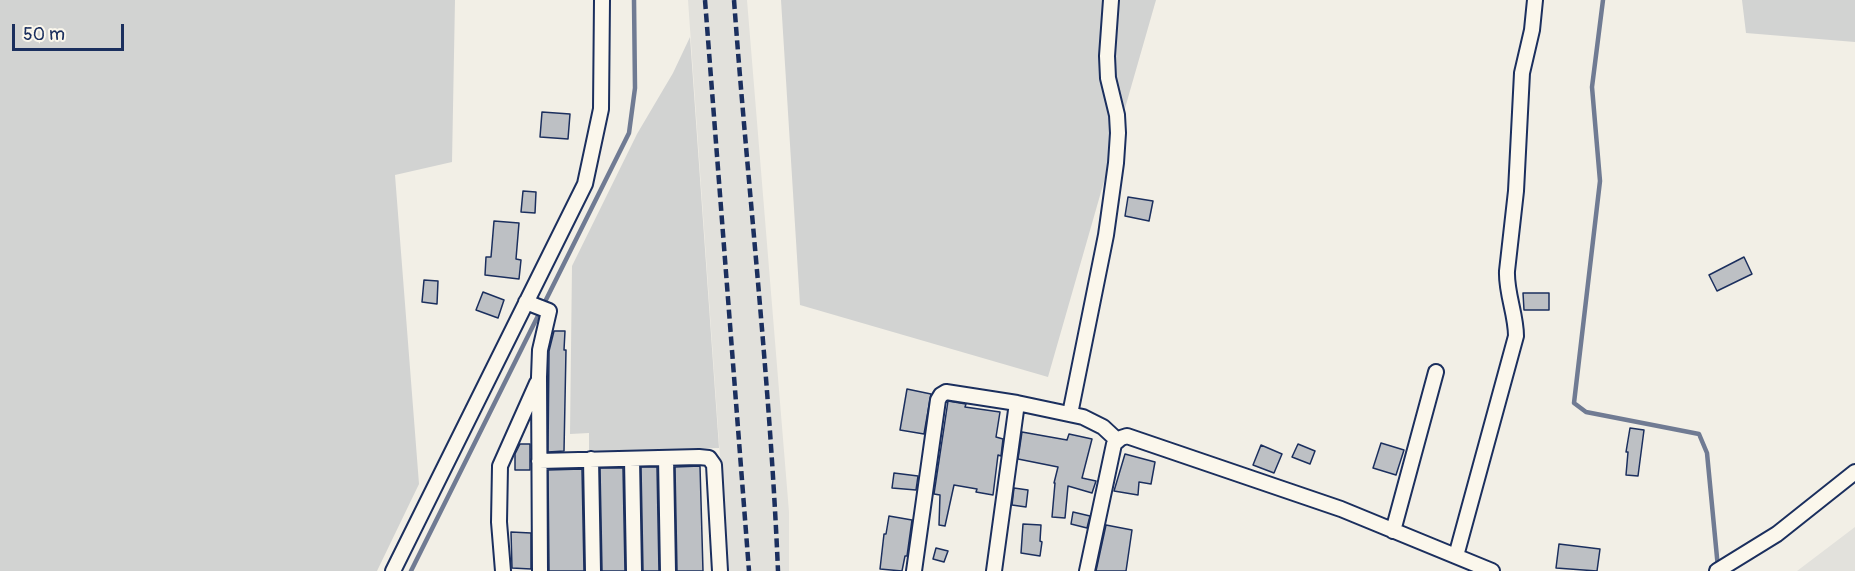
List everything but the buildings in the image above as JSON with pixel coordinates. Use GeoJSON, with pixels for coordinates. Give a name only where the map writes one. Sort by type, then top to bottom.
{"type":"FeatureCollection","features":[{"type":"Feature","properties":{"kind":"street"},"geometry":{"type":"LineString","coordinates":[[393,571],[585,184],[601,109],[602,0]]}},
{"type":"Feature","properties":{"kind":"street"},"geometry":{"type":"LineString","coordinates":[[1070,414],[1106,235],[1116,163],[1117,124],[1108,78],[1107,56],[1111,0]]}},
{"type":"Feature","properties":{"kind":"street"},"geometry":{"type":"LineString","coordinates":[[1456,556],[1516,336],[1507,271],[1516,191],[1522,73],[1532,30],[1535,0]]}},
{"type":"Feature","properties":{"kind":"street"},"geometry":{"type":"LineString","coordinates":[[525,302],[546,310],[540,350],[539,377],[540,571]]}},
{"type":"Feature","properties":{"kind":"street"},"geometry":{"type":"LineString","coordinates":[[1393,531],[1436,372]]}},
{"type":"Feature","properties":{"kind":"street"},"geometry":{"type":"LineString","coordinates":[[503,571],[499,522],[500,466],[539,377]]}},
{"type":"Feature","properties":{"kind":"street"},"geometry":{"type":"LineString","coordinates":[[914,571],[938,400],[946,392],[1017,403],[1083,417],[1103,427],[1117,440]]}},
{"type":"Feature","properties":{"kind":"street"},"geometry":{"type":"LineString","coordinates":[[994,571],[1017,403]]}},
{"type":"Feature","properties":{"kind":"street"},"geometry":{"type":"LineString","coordinates":[[1087,571],[1114,444],[1117,440],[1127,436],[1341,509],[1492,571]]}},
{"type":"Feature","properties":{"kind":"street"},"geometry":{"type":"LineString","coordinates":[[539,461],[699,456],[709,458],[714,465],[720,571]]}},
{"type":"Feature","properties":{"kind":"street"},"geometry":{"type":"LineString","coordinates":[[666,458],[668,571]]}},
{"type":"Feature","properties":{"kind":"street"},"geometry":{"type":"LineString","coordinates":[[591,459],[593,571]]}},
{"type":"Feature","properties":{"kind":"street"},"geometry":{"type":"LineString","coordinates":[[632,459],[634,571]]}},
{"type":"Feature","properties":{"kind":"street"},"geometry":{"type":"LineString","coordinates":[[1719,570],[1777,534],[1855,472]]}},
{"type":"Feature","properties":{"kind":"shaded area"},"geometry":{"type":"Polygon","coordinates":[[[0,0],[455,0],[452,162],[395,175],[419,484],[377,571],[0,571],[0,0]]]}},
{"type":"Feature","properties":{"kind":"shaded area"},"geometry":{"type":"Polygon","coordinates":[[[688,0],[747,0],[789,512],[789,571],[728,571],[688,0]]]}},
{"type":"Feature","properties":{"kind":"shaded area"},"geometry":{"type":"Polygon","coordinates":[[[781,0],[1156,0],[1048,377],[800,305],[781,0]]]}},
{"type":"Feature","properties":{"kind":"shaded area"},"geometry":{"type":"Polygon","coordinates":[[[1742,0],[1855,0],[1855,42],[1746,33],[1742,0]]]}},
{"type":"Feature","properties":{"kind":"shaded area"},"geometry":{"type":"Polygon","coordinates":[[[690,37],[719,448],[589,452],[589,433],[570,434],[572,266],[637,134],[673,73],[690,37]]]}},
{"type":"Feature","properties":{"kind":"shaded area"},"geometry":{"type":"Polygon","coordinates":[[[1855,527],[1855,571],[1797,571],[1855,527]]]}},
{"type":"Feature","properties":{"kind":"waterway"},"geometry":{"type":"LineString","coordinates":[[411,571],[629,133],[635,88],[634,0]]}},
{"type":"Feature","properties":{"kind":"waterway"},"geometry":{"type":"LineString","coordinates":[[1603,0],[1592,87],[1600,181],[1574,403],[1586,412],[1699,434],[1707,453],[1718,568]]}},
{"type":"Feature","properties":{"kind":"railway"},"geometry":{"type":"LineString","coordinates":[[705,0],[749,571]]}},
{"type":"Feature","properties":{"kind":"railway"},"geometry":{"type":"LineString","coordinates":[[734,0],[764,356],[778,571]]}}]}
